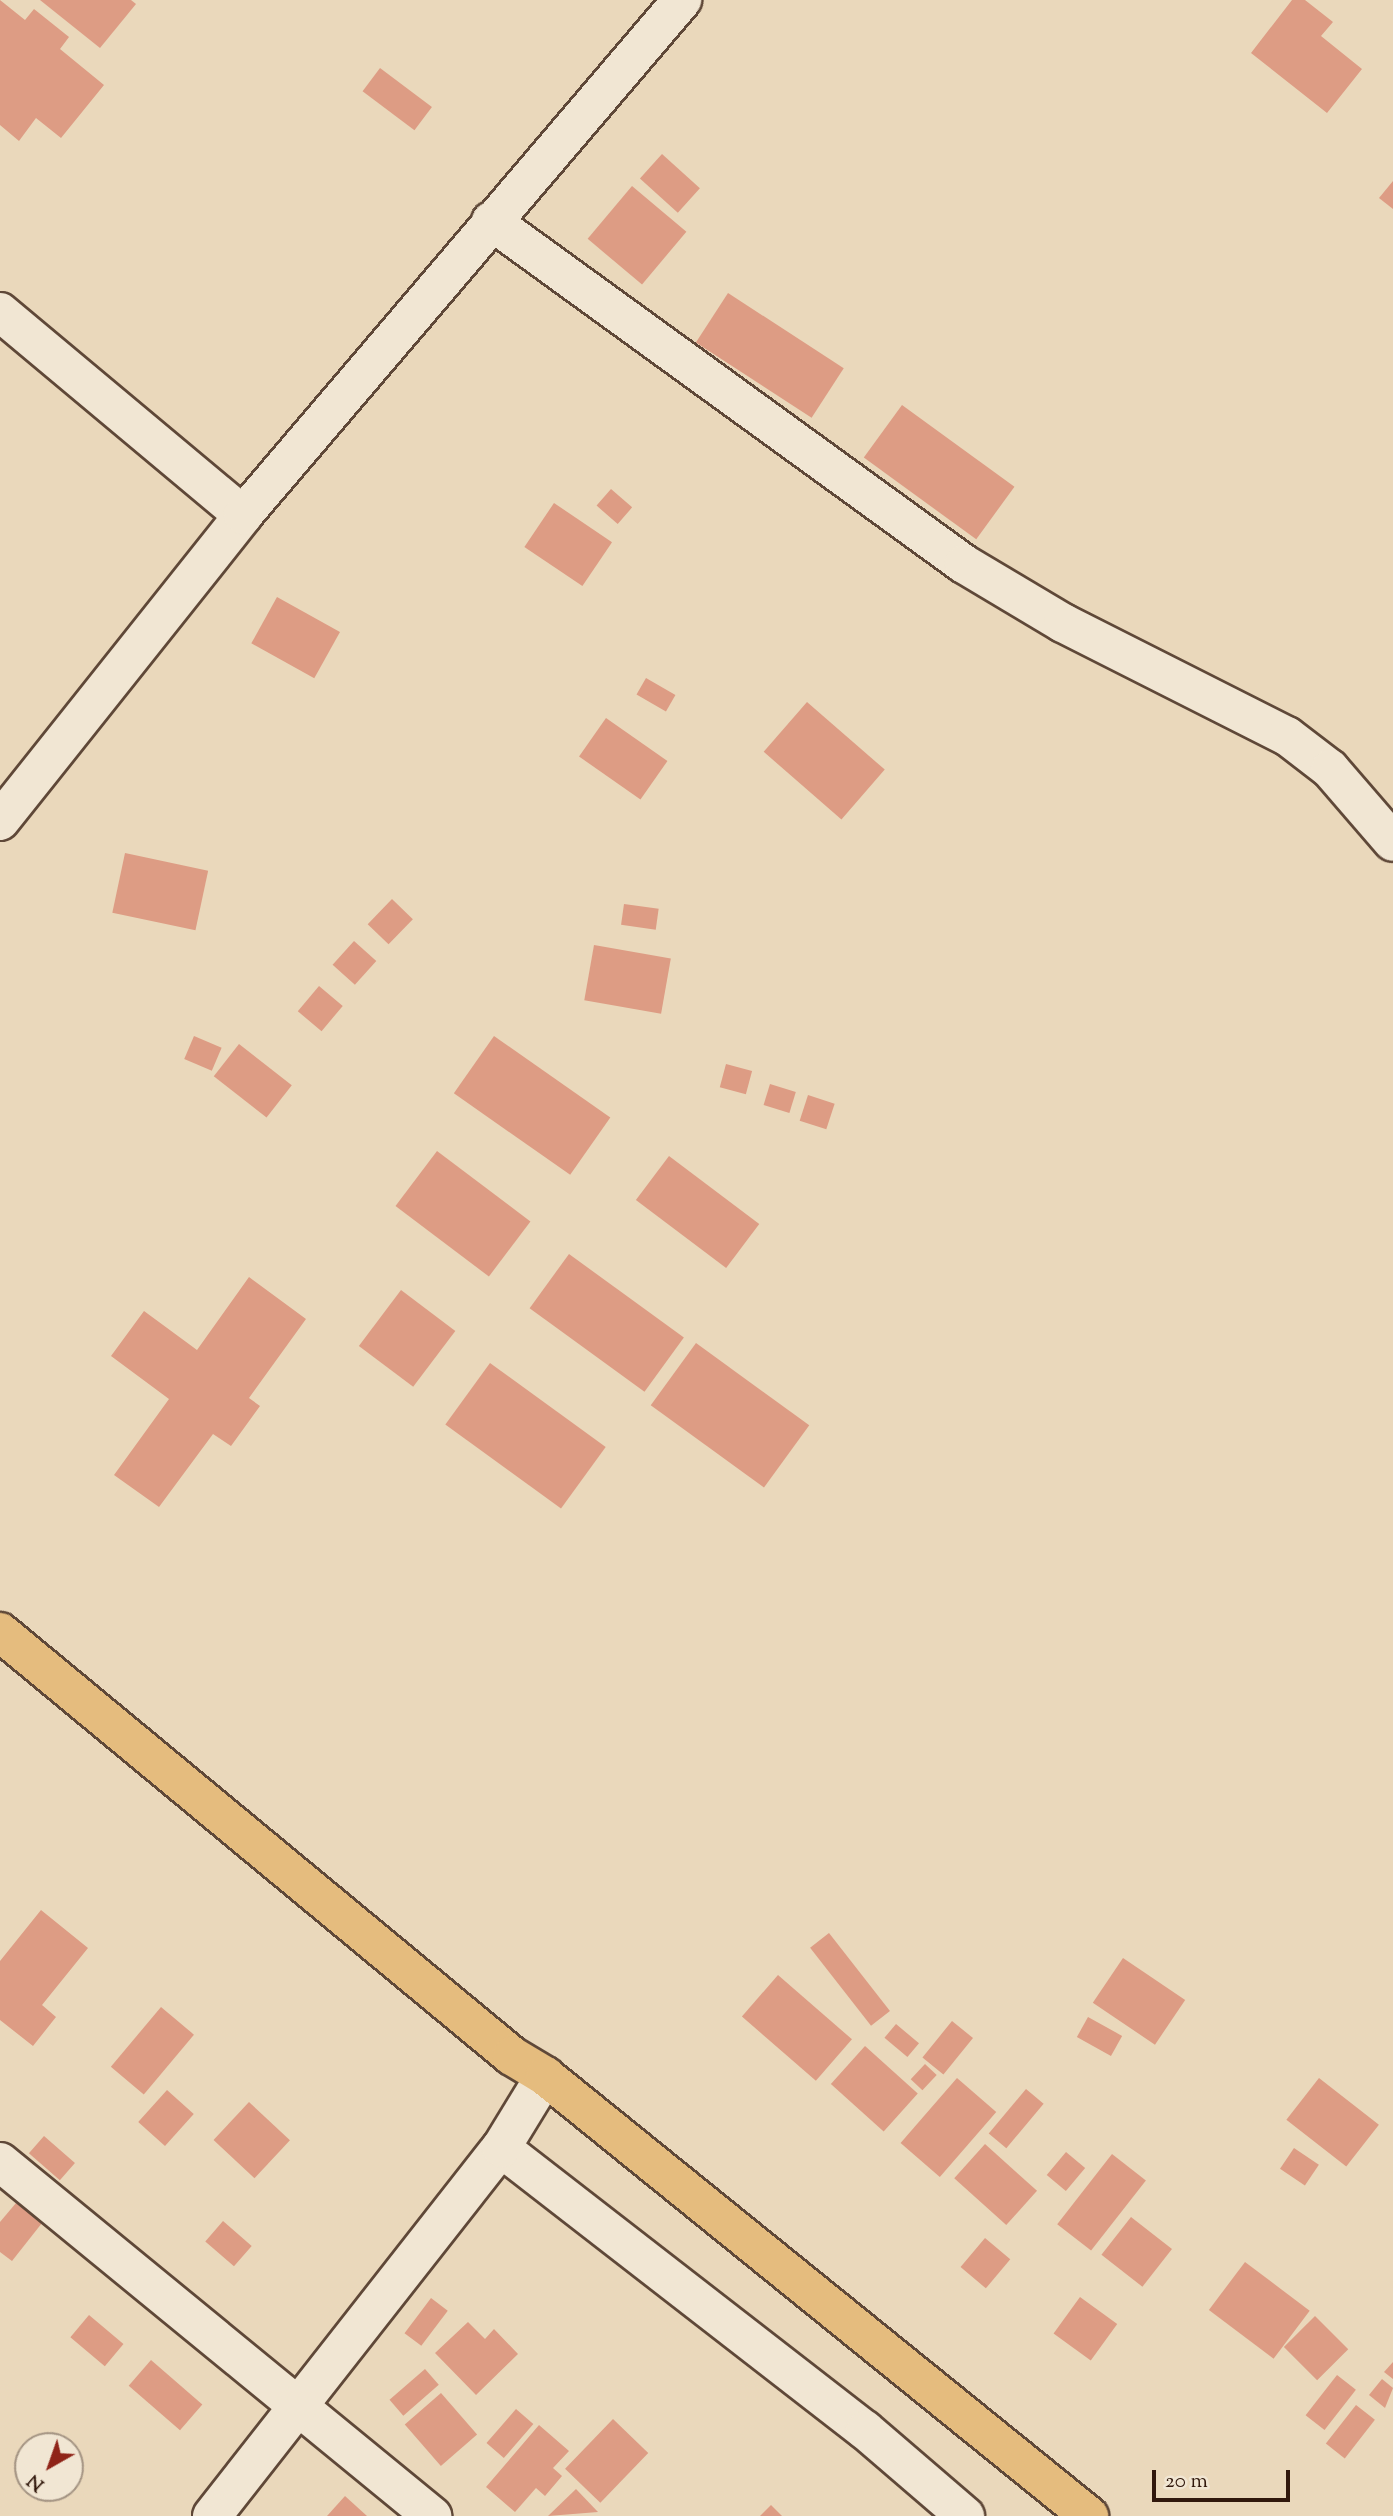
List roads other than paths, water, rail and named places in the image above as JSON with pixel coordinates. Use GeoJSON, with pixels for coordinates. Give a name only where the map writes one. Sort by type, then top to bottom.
{"type":"FeatureCollection","features":[{"type":"Feature","properties":{"kind":"main road"},"geometry":{"type":"LineString","coordinates":[[0,1632],[512,2056],[545,2076],[1089,2516]]}},
{"type":"Feature","properties":{"kind":"street"},"geometry":{"type":"LineString","coordinates":[[0,821],[243,515],[682,0]]}},
{"type":"Feature","properties":{"kind":"street"},"geometry":{"type":"LineString","coordinates":[[491,221],[964,564],[1063,623],[1287,736],[1330,769],[1393,842]]}},
{"type":"Feature","properties":{"kind":"street"},"geometry":{"type":"LineString","coordinates":[[0,312],[243,515]]}},
{"type":"Feature","properties":{"kind":"street"},"geometry":{"type":"LineString","coordinates":[[212,2516],[303,2406],[501,2148],[545,2076]]}},
{"type":"Feature","properties":{"kind":"street"},"geometry":{"type":"LineString","coordinates":[[501,2148],[800,2378],[965,2516]]}},
{"type":"Feature","properties":{"kind":"street"},"geometry":{"type":"LineString","coordinates":[[0,2162],[303,2406],[432,2516]]}}]}
